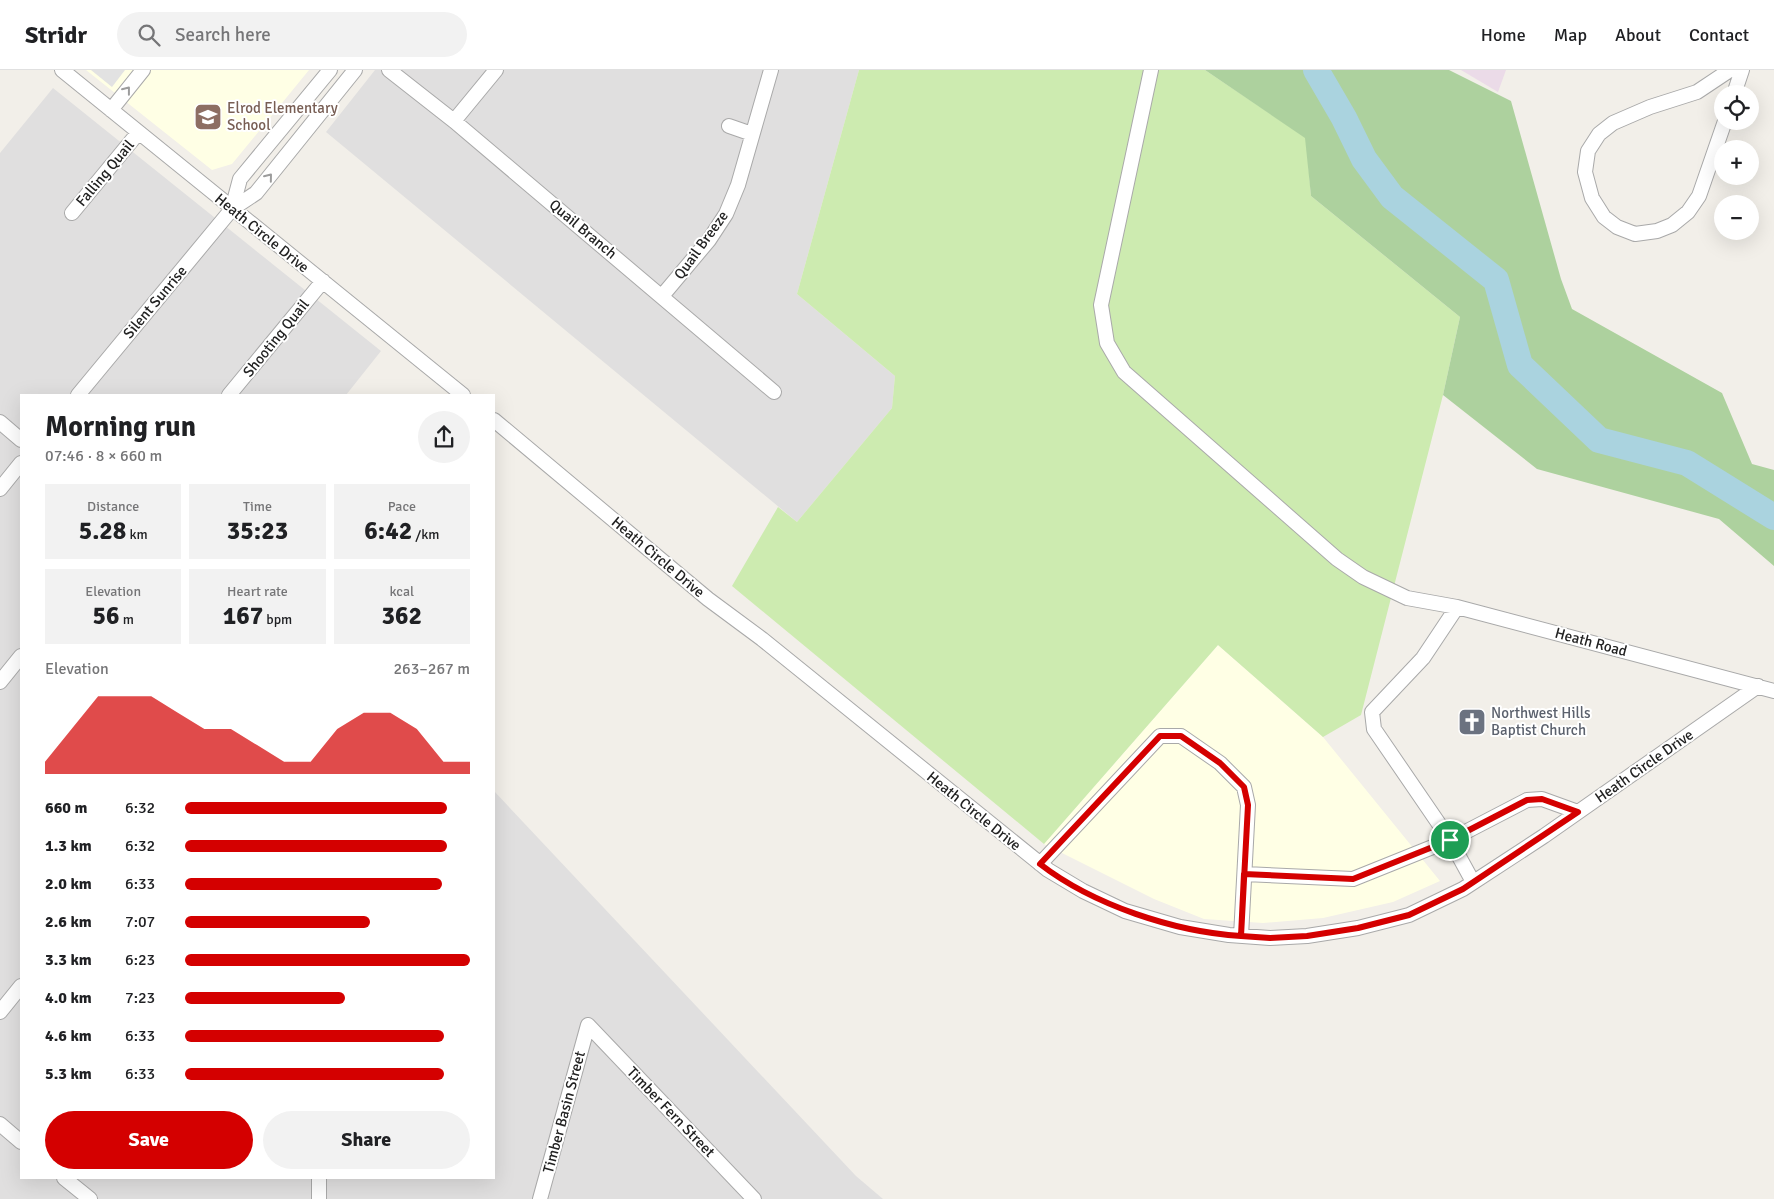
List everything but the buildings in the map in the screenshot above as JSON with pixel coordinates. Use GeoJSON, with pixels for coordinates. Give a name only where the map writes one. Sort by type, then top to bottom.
{"type":"FeatureCollection","features":[{"type":"Feature","properties":{"kind":"street","name":"Heath Circle Drive"},"geometry":{"type":"LineString","coordinates":[[62,70],[462,394]]}},
{"type":"Feature","properties":{"kind":"street"},"geometry":{"type":"LineString","coordinates":[[111,110],[143,70]]}},
{"type":"Feature","properties":{"kind":"street"},"geometry":{"type":"LineString","coordinates":[[232,209],[240,180],[330,70]]}},
{"type":"Feature","properties":{"kind":"street"},"geometry":{"type":"LineString","coordinates":[[232,209],[256,193],[355,70]]}},
{"type":"Feature","properties":{"kind":"street","name":"Quail Branch"},"geometry":{"type":"LineString","coordinates":[[389,70],[454,121],[774,392]]}},
{"type":"Feature","properties":{"kind":"street"},"geometry":{"type":"LineString","coordinates":[[454,121],[496,70]]}},
{"type":"Feature","properties":{"kind":"street","name":"Quail Breeze"},"geometry":{"type":"LineString","coordinates":[[662,296],[709,240],[726,214],[738,185],[770,70]]}},
{"type":"Feature","properties":{"kind":"street","name":"Heath Road"},"geometry":{"type":"LineString","coordinates":[[1150,70],[1101,305],[1107,343],[1124,372],[1337,559],[1363,577],[1407,598],[1457,607],[1774,691]]}},
{"type":"Feature","properties":{"kind":"street"},"geometry":{"type":"LineString","coordinates":[[1722,130],[1698,196],[1688,212],[1672,224],[1657,231],[1636,234],[1618,227],[1604,217],[1592,198],[1585,172],[1588,151],[1599,134],[1613,123],[1650,107],[1697,92],[1730,70]]}},
{"type":"Feature","properties":{"kind":"street"},"geometry":{"type":"LineString","coordinates":[[1737,85],[1742,70]]}},
{"type":"Feature","properties":{"kind":"street"},"geometry":{"type":"LineString","coordinates":[[729,126],[752,134]]}},
{"type":"Feature","properties":{"kind":"street","name":"Falling Quail"},"geometry":{"type":"LineString","coordinates":[[72,213],[138,133]]}},
{"type":"Feature","properties":{"kind":"street","name":"Silent Sunrise"},"geometry":{"type":"LineString","coordinates":[[79,394],[232,209]]}},
{"type":"Feature","properties":{"kind":"street","name":"Shooting Quail"},"geometry":{"type":"LineString","coordinates":[[230,394],[323,281]]}},
{"type":"Feature","properties":{"kind":"street","name":"Heath Circle Drive"},"geometry":{"type":"LineString","coordinates":[[495,421],[708,599],[762,639],[1040,864],[1083,891],[1125,911],[1180,927],[1241,936],[1270,938],[1307,936],[1358,928],[1409,915],[1474,882],[1758,686]]}},
{"type":"Feature","properties":{"kind":"street"},"geometry":{"type":"LineString","coordinates":[[0,422],[20,439]]}},
{"type":"Feature","properties":{"kind":"street"},"geometry":{"type":"LineString","coordinates":[[0,489],[20,464]]}},
{"type":"Feature","properties":{"kind":"street"},"geometry":{"type":"LineString","coordinates":[[1457,607],[1423,658],[1372,712],[1374,729],[1450,840],[1474,882]]}},
{"type":"Feature","properties":{"kind":"street"},"geometry":{"type":"LineString","coordinates":[[0,682],[20,657]]}},
{"type":"Feature","properties":{"kind":"street"},"geometry":{"type":"LineString","coordinates":[[1040,864],[1160,736],[1181,736],[1220,763],[1244,787],[1248,805],[1241,936]]}},
{"type":"Feature","properties":{"kind":"street"},"geometry":{"type":"LineString","coordinates":[[1244,874],[1353,879],[1450,840],[1527,800],[1542,799],[1578,812]]}},
{"type":"Feature","properties":{"kind":"street"},"geometry":{"type":"LineString","coordinates":[[0,1012],[20,987]]}},
{"type":"Feature","properties":{"kind":"street","name":"Timber Fern Street"},"geometry":{"type":"LineString","coordinates":[[588,1025],[749,1197]]}},
{"type":"Feature","properties":{"kind":"street","name":"Timber Basin Street"},"geometry":{"type":"LineString","coordinates":[[540,1199],[588,1025]]}},
{"type":"Feature","properties":{"kind":"street"},"geometry":{"type":"LineString","coordinates":[[0,1124],[20,1141]]}},
{"type":"Feature","properties":{"kind":"street"},"geometry":{"type":"LineString","coordinates":[[65,1179],[90,1199]]}},
{"type":"Feature","properties":{"kind":"street"},"geometry":{"type":"LineString","coordinates":[[319,1179],[319,1199]]}},
{"type":"Feature","properties":{"kind":"shaded area","name":"Elrod Elementary School"},"geometry":{"type":"Polygon","coordinates":[[[86,70],[309,70],[232,164],[212,170],[86,70]]]}},
{"type":"Feature","properties":{"kind":"shaded area"},"geometry":{"type":"Polygon","coordinates":[[[91,70],[125,70],[112,87],[91,70]]]}},
{"type":"Feature","properties":{"kind":"shaded area"},"geometry":{"type":"Polygon","coordinates":[[[375,70],[859,70],[797,294],[895,376],[892,408],[797,522],[326,132],[375,70]]]}},
{"type":"Feature","properties":{"kind":"shaded area"},"geometry":{"type":"Polygon","coordinates":[[[1461,70],[1506,70],[1498,92],[1461,70]]]}},
{"type":"Feature","properties":{"kind":"shaded area"},"geometry":{"type":"Polygon","coordinates":[[[53,88],[381,351],[347,394],[20,394],[20,1179],[495,1179],[495,792],[856,1176],[883,1199],[0,1199],[0,153],[53,88]]]}},
{"type":"Feature","properties":{"kind":"shaded area"},"geometry":{"type":"Polygon","coordinates":[[[1218,645],[1323,737],[1440,881],[1393,902],[1323,918],[1263,923],[1204,919],[1154,899],[1044,844],[1218,645]]]}},
{"type":"Feature","properties":{"kind":"green space"},"geometry":{"type":"Polygon","coordinates":[[[859,70],[1205,70],[1306,138],[1311,196],[1460,317],[1443,395],[1361,715],[1323,737],[1218,645],[1044,844],[732,586],[778,507],[797,522],[892,408],[895,376],[797,294],[859,70]]]}},
{"type":"Feature","properties":{"kind":"green space"},"geometry":{"type":"Polygon","coordinates":[[[1205,70],[1449,70],[1511,101],[1561,279],[1572,309],[1722,393],[1752,464],[1774,470],[1774,566],[1719,519],[1537,469],[1443,395],[1460,317],[1311,196],[1305,138],[1205,70]]]}},
{"type":"Feature","properties":{"kind":"waterway"},"geometry":{"type":"LineString","coordinates":[[1316,70],[1344,118],[1364,159],[1392,197],[1496,280],[1520,365],[1599,440],[1687,463],[1774,517]]}},
{"type":"Feature","properties":{"kind":"place","name":"Elrod Elementary School"},"geometry":{"type":"Point","coordinates":[208,117]}},
{"type":"Feature","properties":{"kind":"place","name":"Northwest Hills Baptist Church"},"geometry":{"type":"Point","coordinates":[1472,722]}},
{"type":"Feature","properties":{"kind":"route"},"geometry":{"type":"LineString","coordinates":[[1450,840],[1353,879],[1244,874],[1241,936],[1180,927],[1125,911],[1083,891],[1040,864],[1160,736],[1181,736],[1220,763],[1244,787],[1248,805],[1244,874],[1241,936],[1270,938],[1307,936],[1358,928],[1409,915],[1463,889],[1578,812],[1542,799],[1527,800],[1450,840]]}}]}
